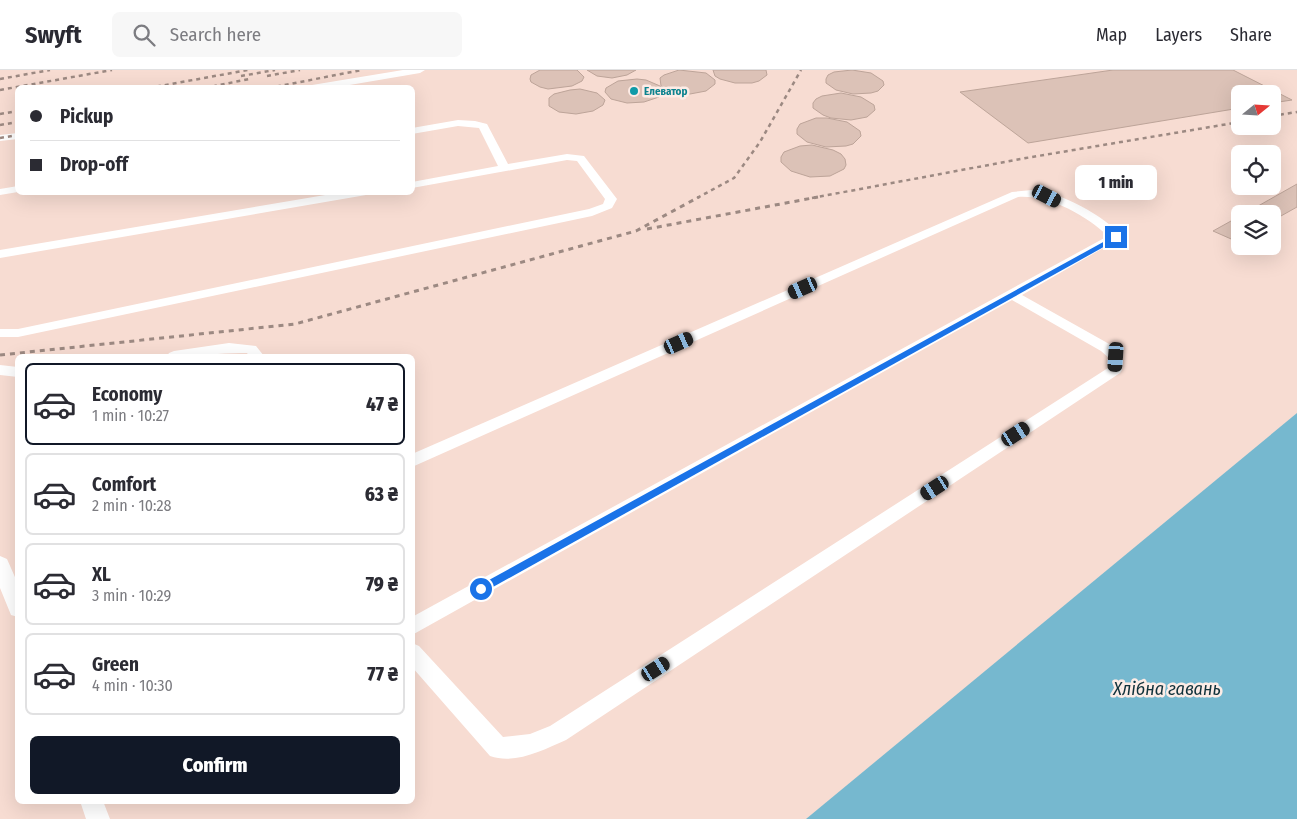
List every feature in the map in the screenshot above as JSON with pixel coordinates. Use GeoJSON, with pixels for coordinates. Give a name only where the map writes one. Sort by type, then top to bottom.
{"type":"FeatureCollection","features":[{"type":"Feature","properties":{"kind":"lane"},"geometry":{"type":"LineString","coordinates":[[330,85],[420,70]]}},
{"type":"Feature","properties":{"kind":"lane"},"geometry":{"type":"LineString","coordinates":[[415,131],[465,123],[483,126],[505,169]]}},
{"type":"Feature","properties":{"kind":"lane"},"geometry":{"type":"LineString","coordinates":[[1,140],[15,137]]}},
{"type":"Feature","properties":{"kind":"lane"},"geometry":{"type":"LineString","coordinates":[[0,333],[28,331],[592,212],[608,206],[611,199],[580,158],[567,157],[415,184]]}},
{"type":"Feature","properties":{"kind":"lane"},"geometry":{"type":"LineString","coordinates":[[0,192],[15,190]]}},
{"type":"Feature","properties":{"kind":"lane"},"geometry":{"type":"LineString","coordinates":[[415,460],[1016,194],[1033,193],[1047,196],[1104,225],[1116,237],[415,625]]}},
{"type":"Feature","properties":{"kind":"lane"},"geometry":{"type":"LineString","coordinates":[[0,254],[348,195]]}},
{"type":"Feature","properties":{"kind":"lane"},"geometry":{"type":"LineString","coordinates":[[415,655],[498,748],[530,745],[558,734],[1115,370],[1116,357],[1106,348],[1012,295]]}},
{"type":"Feature","properties":{"kind":"lane"},"geometry":{"type":"LineString","coordinates":[[188,354],[229,348],[252,349],[256,354]]}},
{"type":"Feature","properties":{"kind":"lane"},"geometry":{"type":"LineString","coordinates":[[0,370],[15,372]]}},
{"type":"Feature","properties":{"kind":"lane"},"geometry":{"type":"LineString","coordinates":[[0,564],[15,602]]}},
{"type":"Feature","properties":{"kind":"lane"},"geometry":{"type":"LineString","coordinates":[[92,804],[98,819]]}},
{"type":"Feature","properties":{"kind":"water","name":"Хлібна гавань"},"geometry":{"type":"Polygon","coordinates":[[[1297,413],[1297,819],[806,819],[1297,413]]]}},
{"type":"Feature","properties":{"kind":"building"},"geometry":{"type":"Polygon","coordinates":[[[540,70],[577,70],[584,77],[582,81],[572,86],[548,89],[531,82],[531,75],[540,70]]]}},
{"type":"Feature","properties":{"kind":"building"},"geometry":{"type":"Polygon","coordinates":[[[587,70],[636,70],[627,75],[612,78],[597,76],[587,70]]]}},
{"type":"Feature","properties":{"kind":"building"},"geometry":{"type":"Polygon","coordinates":[[[679,70],[706,73],[715,80],[715,84],[706,91],[690,94],[673,92],[661,86],[660,78],[679,70]]]}},
{"type":"Feature","properties":{"kind":"building"},"geometry":{"type":"Polygon","coordinates":[[[713,70],[766,70],[767,75],[759,81],[752,83],[735,83],[720,79],[715,76],[713,70]]]}},
{"type":"Feature","properties":{"kind":"building"},"geometry":{"type":"Polygon","coordinates":[[[852,70],[871,73],[883,81],[884,85],[878,91],[853,94],[836,90],[826,83],[828,75],[834,72],[852,70]]]}},
{"type":"Feature","properties":{"kind":"building"},"geometry":{"type":"Polygon","coordinates":[[[1113,70],[1233,70],[1262,85],[1231,85],[1231,109],[1028,143],[960,92],[1113,70]]]}},
{"type":"Feature","properties":{"kind":"building","name":"Елеватор"},"geometry":{"type":"Polygon","coordinates":[[[646,80],[660,86],[663,90],[662,94],[659,97],[644,102],[627,103],[611,99],[605,92],[606,88],[618,81],[646,80]]]}},
{"type":"Feature","properties":{"kind":"building"},"geometry":{"type":"Polygon","coordinates":[[[580,89],[597,93],[605,100],[603,105],[593,111],[576,114],[559,112],[549,106],[549,98],[554,94],[580,89]]]}},
{"type":"Feature","properties":{"kind":"building"},"geometry":{"type":"Polygon","coordinates":[[[841,93],[861,97],[874,105],[875,110],[867,117],[851,120],[831,118],[813,108],[813,103],[816,99],[822,96],[841,93]]]}},
{"type":"Feature","properties":{"kind":"building"},"geometry":{"type":"Polygon","coordinates":[[[1281,94],[1292,100],[1281,102],[1281,94]]]}},
{"type":"Feature","properties":{"kind":"building"},"geometry":{"type":"Polygon","coordinates":[[[816,118],[847,122],[860,131],[861,136],[853,144],[846,146],[826,147],[807,142],[797,134],[797,129],[800,124],[816,118]]]}},
{"type":"Feature","properties":{"kind":"building"},"geometry":{"type":"Polygon","coordinates":[[[812,145],[841,154],[845,159],[846,165],[844,169],[830,176],[810,177],[791,171],[781,162],[784,152],[800,146],[812,145]]]}},
{"type":"Feature","properties":{"kind":"building"},"geometry":{"type":"Polygon","coordinates":[[[1297,184],[1297,207],[1281,216],[1281,205],[1260,205],[1281,195],[1281,193],[1297,184]]]}},
{"type":"Feature","properties":{"kind":"building"},"geometry":{"type":"Polygon","coordinates":[[[1231,221],[1231,239],[1213,231],[1231,221]]]}},
{"type":"Feature","properties":{"kind":"railway"},"geometry":{"type":"LineString","coordinates":[[0,79],[50,70]]}},
{"type":"Feature","properties":{"kind":"railway"},"geometry":{"type":"LineString","coordinates":[[28,85],[112,70]]}},
{"type":"Feature","properties":{"kind":"railway"},"geometry":{"type":"LineString","coordinates":[[166,85],[248,70]]}},
{"type":"Feature","properties":{"kind":"railway"},"geometry":{"type":"LineString","coordinates":[[241,76],[275,70]]}},
{"type":"Feature","properties":{"kind":"railway"},"geometry":{"type":"LineString","coordinates":[[267,76],[300,70]]}},
{"type":"Feature","properties":{"kind":"railway"},"geometry":{"type":"LineString","coordinates":[[284,85],[362,70]]}},
{"type":"Feature","properties":{"kind":"railway"},"geometry":{"type":"LineString","coordinates":[[697,198],[734,178],[760,142],[801,70]]}},
{"type":"Feature","properties":{"kind":"railway"},"geometry":{"type":"LineString","coordinates":[[220,85],[249,79]]}},
{"type":"Feature","properties":{"kind":"railway"},"geometry":{"type":"LineString","coordinates":[[0,90],[15,87]]}},
{"type":"Feature","properties":{"kind":"railway"},"geometry":{"type":"LineString","coordinates":[[0,114],[15,112]]}},
{"type":"Feature","properties":{"kind":"railway"},"geometry":{"type":"LineString","coordinates":[[1281,115],[1297,112]]}},
{"type":"Feature","properties":{"kind":"railway"},"geometry":{"type":"LineString","coordinates":[[0,125],[15,122]]}},
{"type":"Feature","properties":{"kind":"railway"},"geometry":{"type":"LineString","coordinates":[[812,198],[1026,158],[1231,124]]}},
{"type":"Feature","properties":{"kind":"railway"},"geometry":{"type":"LineString","coordinates":[[0,138],[15,136]]}},
{"type":"Feature","properties":{"kind":"railway"},"geometry":{"type":"LineString","coordinates":[[0,355],[295,324],[636,231],[699,197]]}},
{"type":"Feature","properties":{"kind":"railway"},"geometry":{"type":"LineString","coordinates":[[647,229],[818,197]]}},
{"type":"Feature","properties":{"kind":"place","name":"Елеватор"},"geometry":{"type":"Point","coordinates":[634,91]}},
{"type":"Feature","properties":{"kind":"route"},"geometry":{"type":"LineString","coordinates":[[481,589],[1116,237]]}}]}
